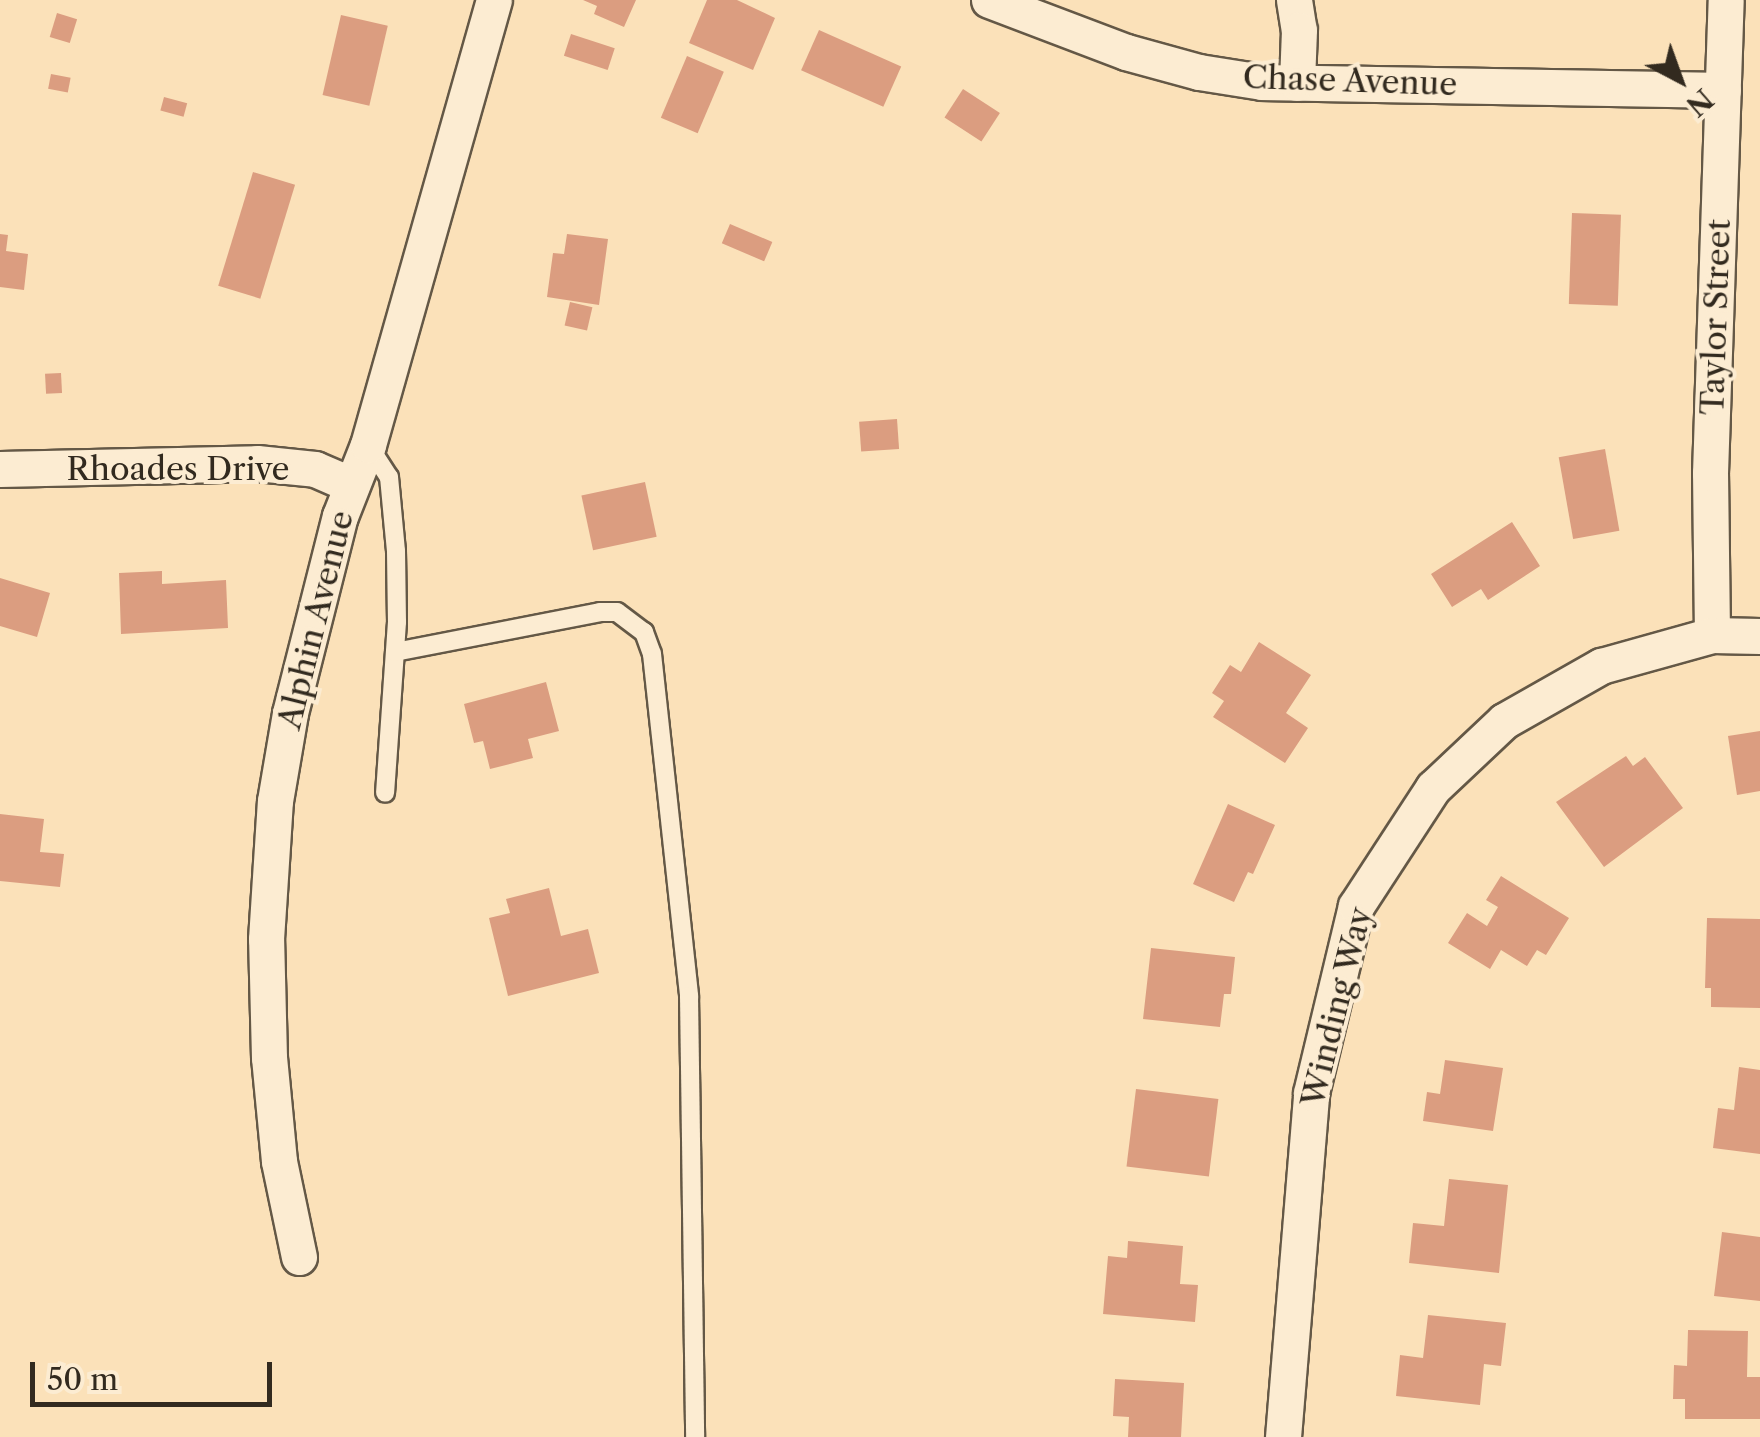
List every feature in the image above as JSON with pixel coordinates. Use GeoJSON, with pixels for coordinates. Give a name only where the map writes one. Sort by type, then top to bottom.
{"type":"FeatureCollection","features":[{"type":"Feature","properties":{"kind":"street","name":"Alphin Avenue"},"geometry":{"type":"LineString","coordinates":[[299,1257],[272,1107],[268,872],[290,713],[340,516],[368,445],[494,0]]}},
{"type":"Feature","properties":{"kind":"street","name":"Chase Avenue"},"geometry":{"type":"LineString","coordinates":[[990,0],[1126,52],[1199,72],[1296,84],[1723,90]]}},
{"type":"Feature","properties":{"kind":"street"},"geometry":{"type":"LineString","coordinates":[[1294,0],[1299,30],[1296,84]]}},
{"type":"Feature","properties":{"kind":"street","name":"Taylor Street"},"geometry":{"type":"LineString","coordinates":[[1712,635],[1710,474],[1726,0]]}},
{"type":"Feature","properties":{"kind":"street","name":"Rhoades Drive"},"geometry":{"type":"LineString","coordinates":[[0,469],[257,463],[315,469],[352,485]]}},
{"type":"Feature","properties":{"kind":"street","name":"Winding Way"},"geometry":{"type":"LineString","coordinates":[[1283,1437],[1311,1093],[1356,906],[1432,788],[1504,721],[1601,666],[1712,635],[1760,636]]}},
{"type":"Feature","properties":{"kind":"lane"},"geometry":{"type":"LineString","coordinates":[[368,445],[389,476],[396,551],[395,652],[385,792]]}},
{"type":"Feature","properties":{"kind":"lane"},"geometry":{"type":"LineString","coordinates":[[395,652],[600,612],[617,612],[644,632],[652,654],[687,964],[695,1437]]}},
{"type":"Feature","properties":{"kind":"building"},"geometry":{"type":"Polygon","coordinates":[[[583,0],[636,0],[624,27],[594,14],[597,6],[583,0]]]}},
{"type":"Feature","properties":{"kind":"building"},"geometry":{"type":"Polygon","coordinates":[[[707,0],[737,0],[775,18],[753,70],[689,43],[707,0]]]}},
{"type":"Feature","properties":{"kind":"building"},"geometry":{"type":"Polygon","coordinates":[[[57,13],[77,19],[70,43],[50,37],[57,13]]]}},
{"type":"Feature","properties":{"kind":"building"},"geometry":{"type":"Polygon","coordinates":[[[341,15],[388,26],[369,106],[323,95],[341,15]]]}},
{"type":"Feature","properties":{"kind":"building"},"geometry":{"type":"Polygon","coordinates":[[[819,30],[901,67],[883,107],[801,70],[819,30]]]}},
{"type":"Feature","properties":{"kind":"building"},"geometry":{"type":"Polygon","coordinates":[[[571,34],[615,48],[608,70],[564,56],[571,34]]]}},
{"type":"Feature","properties":{"kind":"building"},"geometry":{"type":"Polygon","coordinates":[[[687,56],[724,72],[698,133],[661,118],[687,56]]]}},
{"type":"Feature","properties":{"kind":"building"},"geometry":{"type":"Polygon","coordinates":[[[51,74],[71,78],[68,93],[48,89],[51,74]]]}},
{"type":"Feature","properties":{"kind":"building"},"geometry":{"type":"Polygon","coordinates":[[[963,89],[1000,113],[981,141],[944,118],[963,89]]]}},
{"type":"Feature","properties":{"kind":"building"},"geometry":{"type":"Polygon","coordinates":[[[164,97],[187,103],[184,117],[160,111],[164,97]]]}},
{"type":"Feature","properties":{"kind":"building"},"geometry":{"type":"Polygon","coordinates":[[[253,172],[295,185],[260,299],[218,286],[253,172]]]}},
{"type":"Feature","properties":{"kind":"building"},"geometry":{"type":"Polygon","coordinates":[[[1572,213],[1621,215],[1618,306],[1569,304],[1572,213]]]}},
{"type":"Feature","properties":{"kind":"building"},"geometry":{"type":"Polygon","coordinates":[[[730,224],[772,242],[764,261],[722,243],[730,224]]]}},
{"type":"Feature","properties":{"kind":"building"},"geometry":{"type":"Polygon","coordinates":[[[0,234],[8,235],[6,251],[28,254],[24,290],[0,287],[0,234]]]}},
{"type":"Feature","properties":{"kind":"building"},"geometry":{"type":"Polygon","coordinates":[[[567,234],[608,239],[599,305],[547,297],[553,253],[564,254],[567,234]]]}},
{"type":"Feature","properties":{"kind":"building"},"geometry":{"type":"Polygon","coordinates":[[[570,302],[592,307],[587,331],[565,325],[570,302]]]}},
{"type":"Feature","properties":{"kind":"building"},"geometry":{"type":"Polygon","coordinates":[[[61,373],[62,393],[46,394],[45,374],[61,373]]]}},
{"type":"Feature","properties":{"kind":"building"},"geometry":{"type":"Polygon","coordinates":[[[897,419],[899,449],[861,452],[859,422],[897,419]]]}},
{"type":"Feature","properties":{"kind":"building"},"geometry":{"type":"Polygon","coordinates":[[[1605,449],[1619,531],[1573,539],[1559,457],[1605,449]]]}},
{"type":"Feature","properties":{"kind":"building"},"geometry":{"type":"Polygon","coordinates":[[[645,482],[657,537],[593,550],[581,496],[645,482]]]}},
{"type":"Feature","properties":{"kind":"building"},"geometry":{"type":"Polygon","coordinates":[[[1512,522],[1540,566],[1488,600],[1481,589],[1452,607],[1431,574],[1512,522]]]}},
{"type":"Feature","properties":{"kind":"building"},"geometry":{"type":"Polygon","coordinates":[[[162,571],[162,584],[226,580],[228,628],[121,634],[119,573],[162,571]]]}},
{"type":"Feature","properties":{"kind":"building"},"geometry":{"type":"Polygon","coordinates":[[[0,578],[50,593],[37,637],[0,626],[0,578]]]}},
{"type":"Feature","properties":{"kind":"building"},"geometry":{"type":"Polygon","coordinates":[[[1259,642],[1311,675],[1286,713],[1308,728],[1285,763],[1213,717],[1224,701],[1212,693],[1230,665],[1241,672],[1259,642]]]}},
{"type":"Feature","properties":{"kind":"building"},"geometry":{"type":"Polygon","coordinates":[[[546,682],[559,731],[528,739],[533,758],[490,769],[483,741],[474,743],[464,704],[546,682]]]}},
{"type":"Feature","properties":{"kind":"building"},"geometry":{"type":"Polygon","coordinates":[[[1760,731],[1760,791],[1737,795],[1728,736],[1760,731]]]}},
{"type":"Feature","properties":{"kind":"building"},"geometry":{"type":"Polygon","coordinates":[[[1626,756],[1633,766],[1645,757],[1683,808],[1604,867],[1556,802],[1626,756]]]}},
{"type":"Feature","properties":{"kind":"building"},"geometry":{"type":"Polygon","coordinates":[[[1228,804],[1275,825],[1253,874],[1248,872],[1234,902],[1193,884],[1228,804]]]}},
{"type":"Feature","properties":{"kind":"building"},"geometry":{"type":"Polygon","coordinates":[[[0,814],[44,819],[40,852],[64,854],[60,887],[0,881],[0,814]]]}},
{"type":"Feature","properties":{"kind":"building"},"geometry":{"type":"Polygon","coordinates":[[[1501,876],[1569,918],[1546,955],[1537,950],[1527,966],[1501,950],[1490,969],[1448,943],[1467,913],[1487,926],[1498,907],[1486,900],[1501,876]]]}},
{"type":"Feature","properties":{"kind":"building"},"geometry":{"type":"Polygon","coordinates":[[[549,888],[561,936],[588,929],[599,973],[508,996],[489,918],[510,913],[506,899],[549,888]]]}},
{"type":"Feature","properties":{"kind":"building"},"geometry":{"type":"Polygon","coordinates":[[[1707,918],[1760,919],[1760,1008],[1711,1007],[1711,988],[1705,988],[1707,918]]]}},
{"type":"Feature","properties":{"kind":"building"},"geometry":{"type":"Polygon","coordinates":[[[1151,948],[1235,957],[1231,994],[1224,994],[1220,1027],[1143,1019],[1151,948]]]}},
{"type":"Feature","properties":{"kind":"building"},"geometry":{"type":"Polygon","coordinates":[[[1445,1060],[1503,1068],[1493,1131],[1423,1121],[1427,1092],[1440,1094],[1445,1060]]]}},
{"type":"Feature","properties":{"kind":"building"},"geometry":{"type":"Polygon","coordinates":[[[1739,1067],[1760,1070],[1760,1154],[1713,1148],[1718,1108],[1734,1110],[1739,1067]]]}},
{"type":"Feature","properties":{"kind":"building"},"geometry":{"type":"Polygon","coordinates":[[[1136,1089],[1218,1099],[1209,1177],[1126,1166],[1136,1089]]]}},
{"type":"Feature","properties":{"kind":"building"},"geometry":{"type":"Polygon","coordinates":[[[1449,1179],[1508,1185],[1499,1273],[1409,1263],[1413,1223],[1444,1226],[1449,1179]]]}},
{"type":"Feature","properties":{"kind":"building"},"geometry":{"type":"Polygon","coordinates":[[[1722,1232],[1760,1237],[1760,1301],[1714,1296],[1722,1232]]]}},
{"type":"Feature","properties":{"kind":"building"},"geometry":{"type":"Polygon","coordinates":[[[1128,1241],[1183,1246],[1180,1284],[1198,1285],[1195,1322],[1103,1314],[1108,1256],[1127,1258],[1128,1241]]]}},
{"type":"Feature","properties":{"kind":"building"},"geometry":{"type":"Polygon","coordinates":[[[1428,1315],[1506,1323],[1501,1366],[1484,1364],[1480,1405],[1396,1396],[1400,1355],[1423,1358],[1428,1315]]]}},
{"type":"Feature","properties":{"kind":"building"},"geometry":{"type":"Polygon","coordinates":[[[1688,1330],[1748,1331],[1747,1377],[1760,1377],[1760,1419],[1685,1419],[1685,1399],[1673,1399],[1674,1365],[1687,1366],[1688,1330]]]}},
{"type":"Feature","properties":{"kind":"building"},"geometry":{"type":"Polygon","coordinates":[[[1115,1379],[1184,1383],[1181,1437],[1128,1437],[1129,1417],[1113,1416],[1115,1379]]]}}]}
